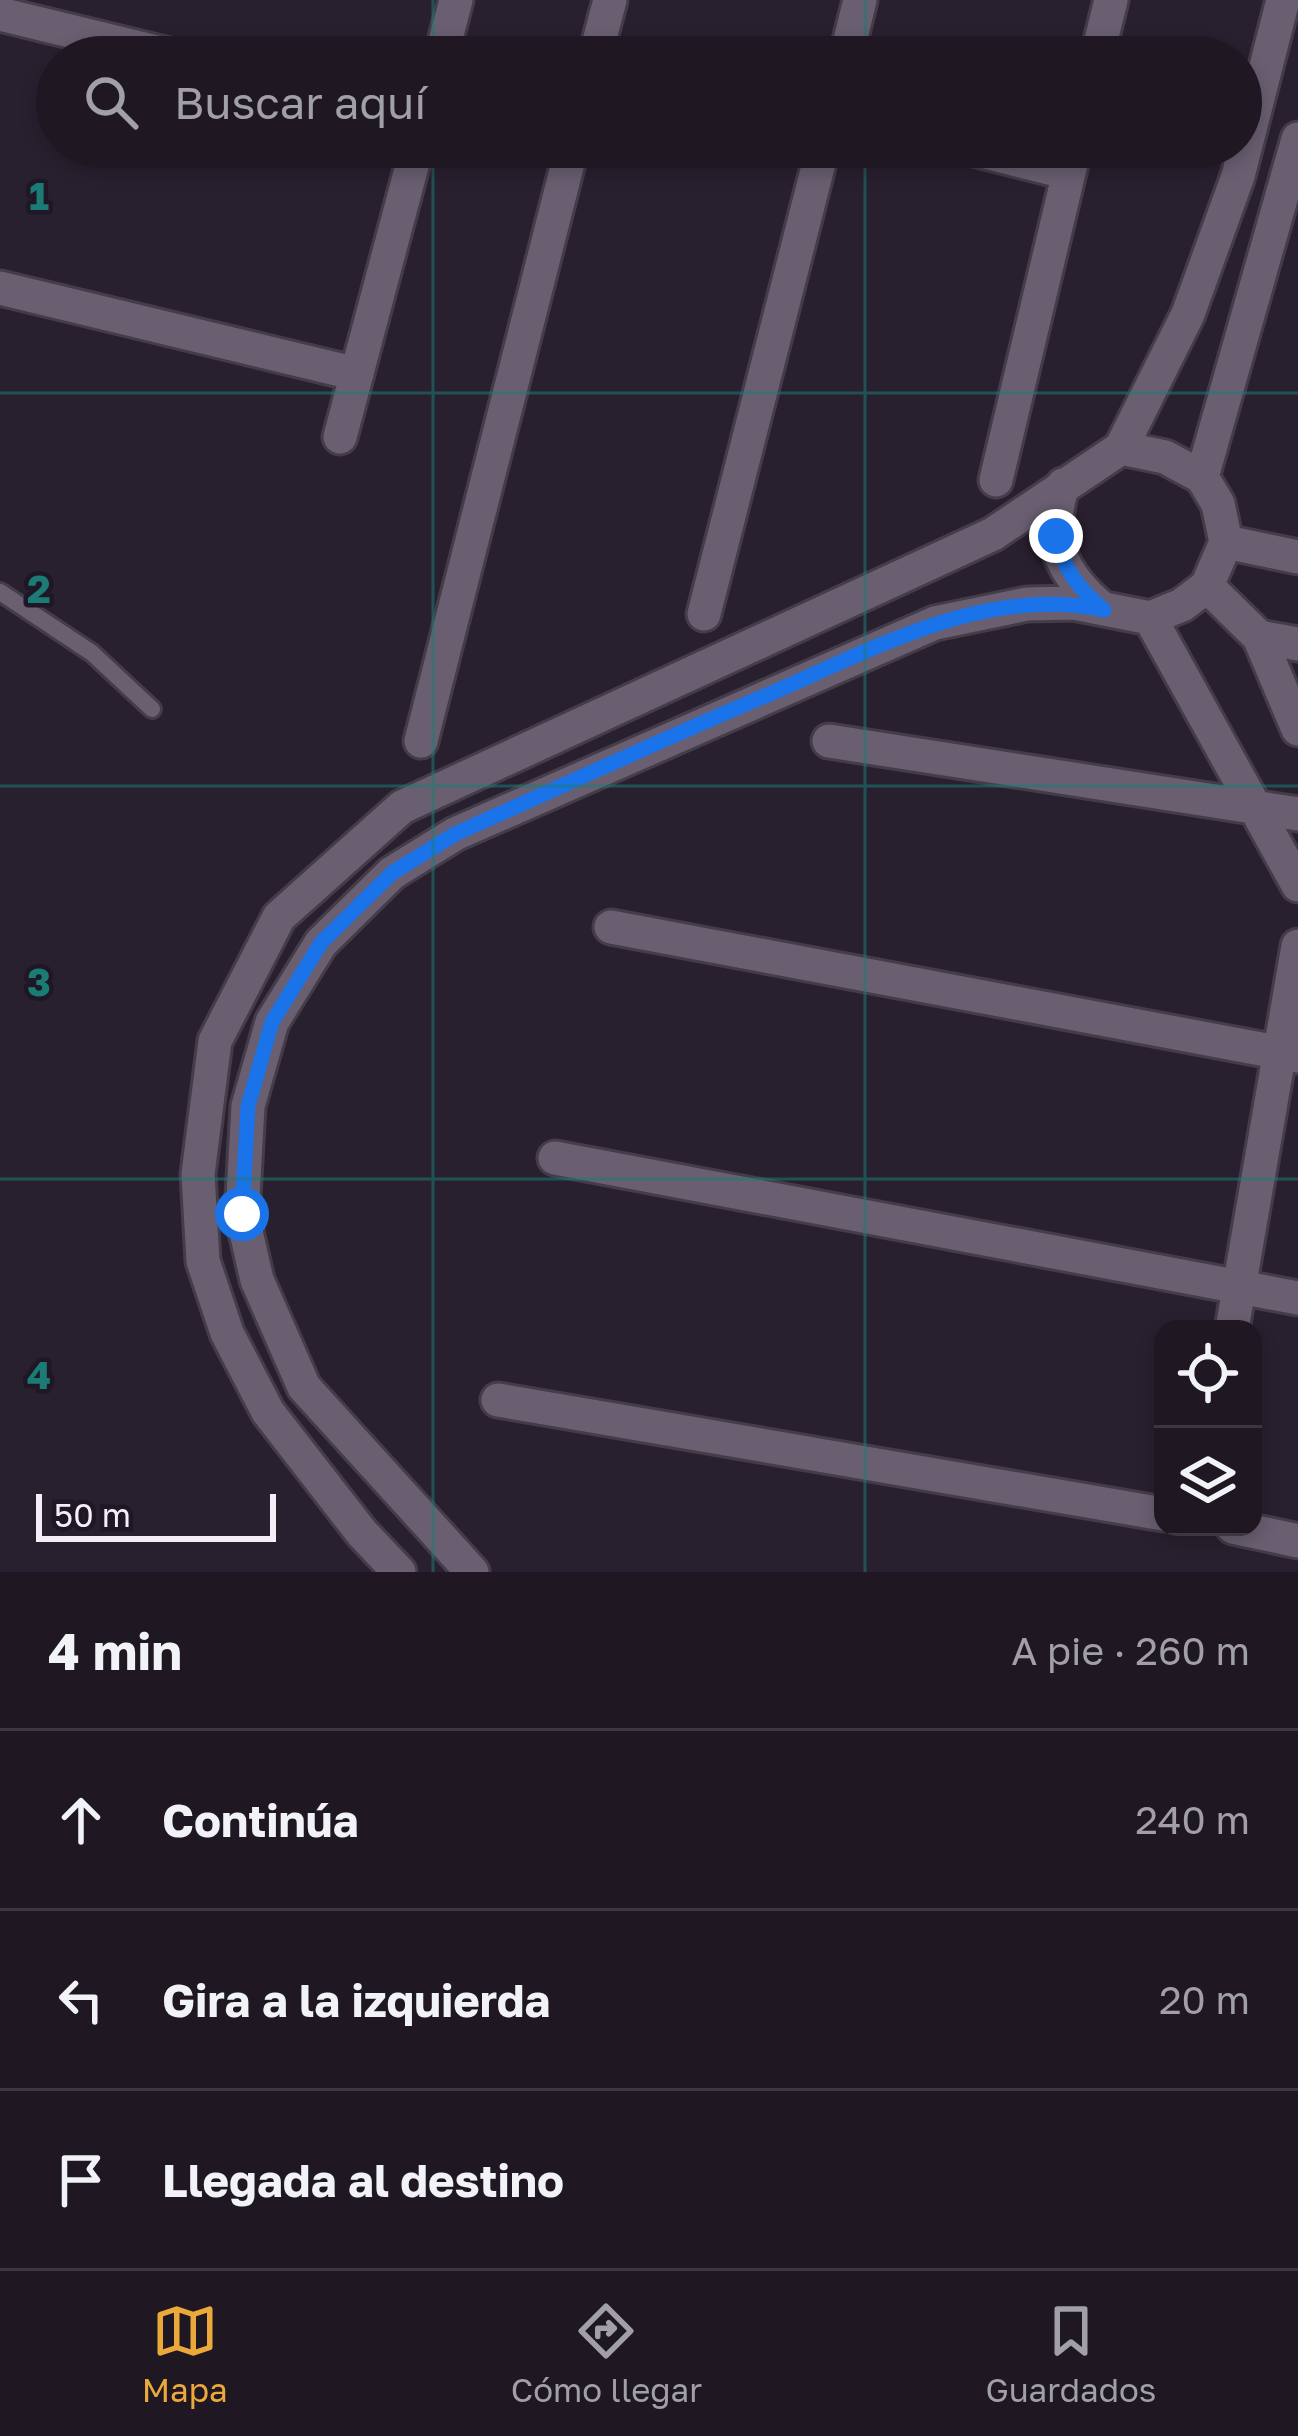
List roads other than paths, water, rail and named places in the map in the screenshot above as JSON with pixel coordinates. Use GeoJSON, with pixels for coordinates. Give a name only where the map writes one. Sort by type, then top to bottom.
{"type":"FeatureCollection","features":[{"type":"Feature","properties":{"kind":"street"},"geometry":{"type":"LineString","coordinates":[[447,36],[456,0]]}},
{"type":"Feature","properties":{"kind":"street"},"geometry":{"type":"LineString","coordinates":[[606,36],[610,0]]}},
{"type":"Feature","properties":{"kind":"street"},"geometry":{"type":"LineString","coordinates":[[851,36],[860,0]]}},
{"type":"Feature","properties":{"kind":"street"},"geometry":{"type":"LineString","coordinates":[[1102,36],[1111,0]]}},
{"type":"Feature","properties":{"kind":"street"},"geometry":{"type":"LineString","coordinates":[[1262,82],[1283,0]]}},
{"type":"Feature","properties":{"kind":"street"},"geometry":{"type":"LineString","coordinates":[[0,14],[91,36]]}},
{"type":"Feature","properties":{"kind":"street"},"geometry":{"type":"LineString","coordinates":[[1202,478],[1298,139]]}},
{"type":"Feature","properties":{"kind":"street"},"geometry":{"type":"LineString","coordinates":[[340,437],[411,168]]}},
{"type":"Feature","properties":{"kind":"street"},"geometry":{"type":"LineString","coordinates":[[421,741],[567,168]]}},
{"type":"Feature","properties":{"kind":"street"},"geometry":{"type":"LineString","coordinates":[[704,614],[818,168]]}},
{"type":"Feature","properties":{"kind":"street"},"geometry":{"type":"LineString","coordinates":[[996,479],[1070,168]]}},
{"type":"Feature","properties":{"kind":"street"},"geometry":{"type":"LineString","coordinates":[[399,1572],[362,1533],[268,1412],[226,1334],[203,1261],[198,1174],[215,1041],[279,917],[402,807],[993,534],[1121,448],[1189,314],[1240,168]]}},
{"type":"Feature","properties":{"kind":"street"},"geometry":{"type":"LineString","coordinates":[[0,288],[357,374]]}},
{"type":"Feature","properties":{"kind":"street"},"geometry":{"type":"LineString","coordinates":[[472,1572],[304,1387],[257,1280],[242,1214],[248,1106],[272,1022],[321,943],[392,873],[455,834],[935,623],[1027,604],[1074,603],[1150,618],[1182,605],[1207,586],[1226,542],[1218,504],[1202,478],[1165,457],[1121,448]]}},
{"type":"Feature","properties":{"kind":"street"},"geometry":{"type":"LineString","coordinates":[[1063,485],[1056,508],[1062,562],[1076,586],[1104,610]]}},
{"type":"Feature","properties":{"kind":"street"},"geometry":{"type":"LineString","coordinates":[[1226,542],[1298,557]]}},
{"type":"Feature","properties":{"kind":"street"},"geometry":{"type":"LineString","coordinates":[[1207,586],[1258,637],[1298,729]]}},
{"type":"Feature","properties":{"kind":"street"},"geometry":{"type":"LineString","coordinates":[[1150,618],[1298,885]]}},
{"type":"Feature","properties":{"kind":"street"},"geometry":{"type":"LineString","coordinates":[[1258,637],[1298,644]]}},
{"type":"Feature","properties":{"kind":"street"},"geometry":{"type":"LineString","coordinates":[[829,741],[1298,814]]}},
{"type":"Feature","properties":{"kind":"street"},"geometry":{"type":"LineString","coordinates":[[611,927],[1289,1054]]}},
{"type":"Feature","properties":{"kind":"street"},"geometry":{"type":"LineString","coordinates":[[1234,1320],[1289,1054],[1298,946]]}},
{"type":"Feature","properties":{"kind":"street"},"geometry":{"type":"LineString","coordinates":[[555,1158],[1298,1298]]}},
{"type":"Feature","properties":{"kind":"street"},"geometry":{"type":"LineString","coordinates":[[498,1400],[1154,1512]]}},
{"type":"Feature","properties":{"kind":"street"},"geometry":{"type":"LineString","coordinates":[[362,1533],[372,1572]]}},
{"type":"Feature","properties":{"kind":"street"},"geometry":{"type":"LineString","coordinates":[[1262,1533],[1298,1540]]}},
{"type":"Feature","properties":{"kind":"lane"},"geometry":{"type":"LineString","coordinates":[[0,592],[92,653],[152,709]]}}]}
